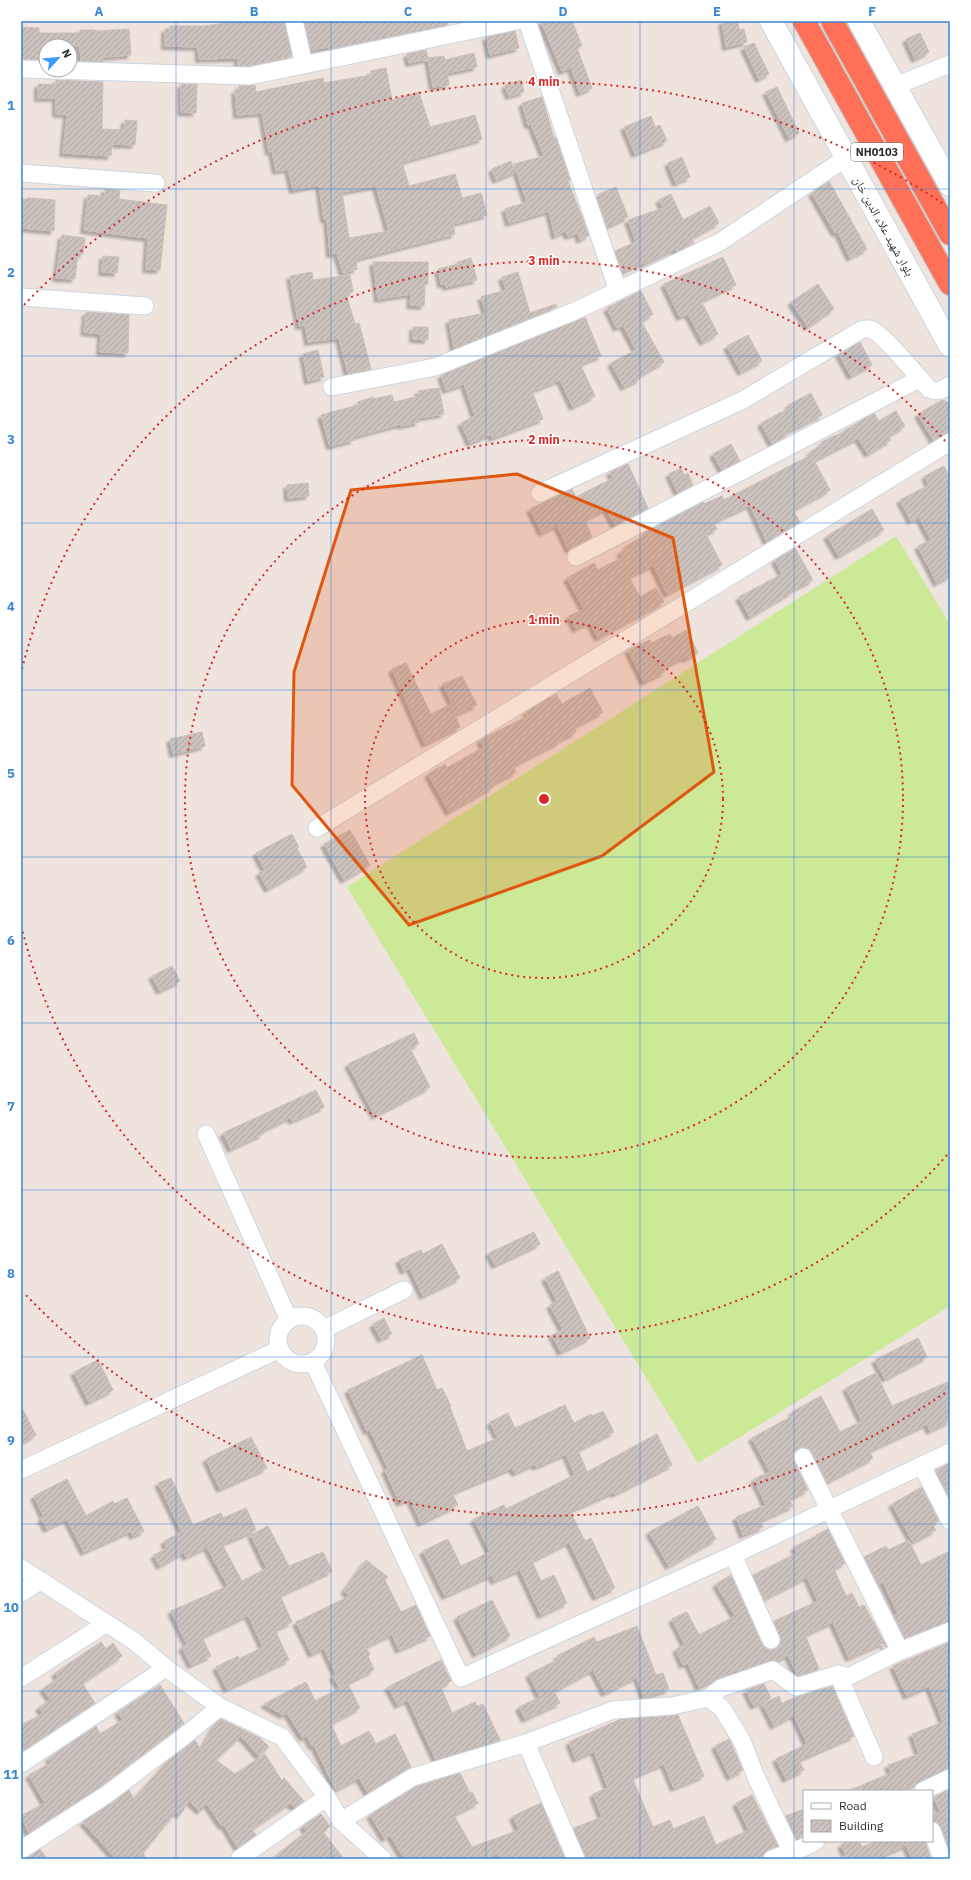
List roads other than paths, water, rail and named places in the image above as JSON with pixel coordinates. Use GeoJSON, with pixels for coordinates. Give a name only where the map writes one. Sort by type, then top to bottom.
{"type":"FeatureCollection","features":[{"type":"Feature","properties":{"kind":"highway","name":"NH0103"},"geometry":{"type":"LineString","coordinates":[[804,21],[950,284]]}},
{"type":"Feature","properties":{"kind":"highway","name":"NH0103"},"geometry":{"type":"LineString","coordinates":[[832,21],[950,234]]}},
{"type":"Feature","properties":{"kind":"street"},"geometry":{"type":"LineString","coordinates":[[294,21],[304,65]]}},
{"type":"Feature","properties":{"kind":"street"},"geometry":{"type":"LineString","coordinates":[[21,69],[249,76],[516,21]]}},
{"type":"Feature","properties":{"kind":"street"},"geometry":{"type":"LineString","coordinates":[[527,21],[618,291]]}},
{"type":"Feature","properties":{"kind":"street","name":"بلوار شهید علاء الدین خان"},"geometry":{"type":"LineString","coordinates":[[771,21],[950,346]]}},
{"type":"Feature","properties":{"kind":"street"},"geometry":{"type":"LineString","coordinates":[[859,21],[950,185]]}},
{"type":"Feature","properties":{"kind":"street"},"geometry":{"type":"LineString","coordinates":[[895,86],[950,64]]}},
{"type":"Feature","properties":{"kind":"street"},"geometry":{"type":"LineString","coordinates":[[332,387],[435,367],[575,311],[720,242],[846,158]]}},
{"type":"Feature","properties":{"kind":"street"},"geometry":{"type":"LineString","coordinates":[[21,173],[156,183]]}},
{"type":"Feature","properties":{"kind":"street"},"geometry":{"type":"LineString","coordinates":[[21,297],[145,306]]}},
{"type":"Feature","properties":{"kind":"street"},"geometry":{"type":"LineString","coordinates":[[540,493],[744,400],[861,330],[871,329],[877,333],[919,379],[933,391],[940,391],[950,385]]}},
{"type":"Feature","properties":{"kind":"street"},"geometry":{"type":"LineString","coordinates":[[576,557],[919,379]]}},
{"type":"Feature","properties":{"kind":"street"},"geometry":{"type":"LineString","coordinates":[[317,828],[950,442]]}},
{"type":"Feature","properties":{"kind":"street"},"geometry":{"type":"LineString","coordinates":[[206,1134],[289,1320]]}},
{"type":"Feature","properties":{"kind":"street"},"geometry":{"type":"LineString","coordinates":[[324,1329],[404,1290]]}},
{"type":"Feature","properties":{"kind":"street"},"geometry":{"type":"LineString","coordinates":[[297,1316],[305,1316],[313,1319],[324,1329],[326,1344],[319,1357],[313,1362],[298,1364],[285,1356],[280,1349],[278,1341],[283,1326],[289,1320],[297,1316]]}},
{"type":"Feature","properties":{"kind":"street"},"geometry":{"type":"LineString","coordinates":[[21,1470],[280,1349]]}},
{"type":"Feature","properties":{"kind":"street"},"geometry":{"type":"LineString","coordinates":[[313,1362],[461,1678],[829,1511],[950,1452]]}},
{"type":"Feature","properties":{"kind":"street"},"geometry":{"type":"LineString","coordinates":[[803,1457],[900,1651]]}},
{"type":"Feature","properties":{"kind":"street"},"geometry":{"type":"LineString","coordinates":[[922,1466],[950,1521]]}},
{"type":"Feature","properties":{"kind":"street"},"geometry":{"type":"LineString","coordinates":[[733,1555],[771,1640]]}},
{"type":"Feature","properties":{"kind":"street"},"geometry":{"type":"LineString","coordinates":[[21,1568],[134,1641],[166,1668],[220,1706],[282,1738],[327,1797],[341,1821],[376,1857]]}},
{"type":"Feature","properties":{"kind":"street"},"geometry":{"type":"LineString","coordinates":[[21,1593],[41,1580]]}},
{"type":"Feature","properties":{"kind":"street"},"geometry":{"type":"LineString","coordinates":[[21,1678],[107,1624]]}},
{"type":"Feature","properties":{"kind":"street"},"geometry":{"type":"LineString","coordinates":[[341,1821],[413,1777],[526,1743],[613,1710],[672,1706],[708,1698],[721,1688],[773,1670],[796,1687],[838,1674],[848,1677],[900,1651],[950,1631]]}},
{"type":"Feature","properties":{"kind":"street"},"geometry":{"type":"LineString","coordinates":[[21,1764],[166,1668]]}},
{"type":"Feature","properties":{"kind":"street"},"geometry":{"type":"LineString","coordinates":[[838,1674],[874,1756]]}},
{"type":"Feature","properties":{"kind":"street"},"geometry":{"type":"LineString","coordinates":[[708,1698],[722,1708],[742,1741],[756,1777],[793,1855]]}},
{"type":"Feature","properties":{"kind":"street"},"geometry":{"type":"LineString","coordinates":[[21,1850],[106,1795],[183,1737],[220,1706]]}},
{"type":"Feature","properties":{"kind":"street"},"geometry":{"type":"LineString","coordinates":[[526,1743],[576,1859]]}},
{"type":"Feature","properties":{"kind":"street"},"geometry":{"type":"LineString","coordinates":[[924,1790],[950,1778]]}},
{"type":"Feature","properties":{"kind":"street"},"geometry":{"type":"LineString","coordinates":[[239,1859],[327,1797]]}},
{"type":"Feature","properties":{"kind":"street"},"geometry":{"type":"LineString","coordinates":[[933,1834],[942,1859]]}},
{"type":"Feature","properties":{"kind":"street"},"geometry":{"type":"LineString","coordinates":[[772,1859],[793,1855],[814,1842]]}}]}
